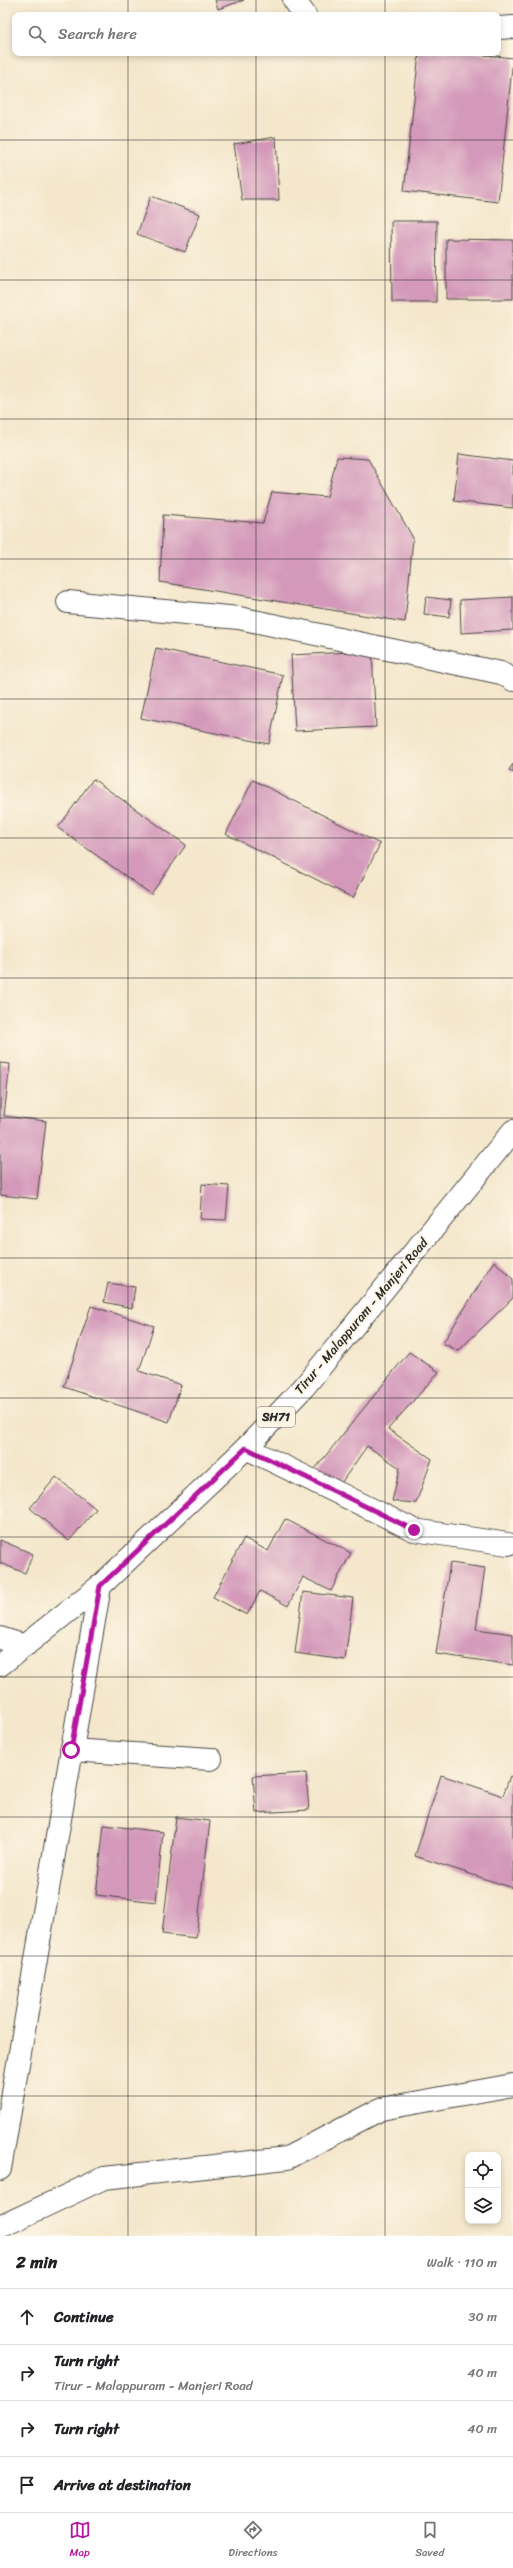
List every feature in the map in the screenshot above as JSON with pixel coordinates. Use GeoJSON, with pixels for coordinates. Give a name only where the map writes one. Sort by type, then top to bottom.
{"type":"FeatureCollection","features":[{"type":"Feature","properties":{"kind":"street"},"geometry":{"type":"LineString","coordinates":[[294,0],[303,12]]}},
{"type":"Feature","properties":{"kind":"street"},"geometry":{"type":"LineString","coordinates":[[501,28],[513,27]]}},
{"type":"Feature","properties":{"kind":"street"},"geometry":{"type":"LineString","coordinates":[[68,602],[239,618],[501,673],[513,680]]}},
{"type":"Feature","properties":{"kind":"street","name":"Tirur - Malappuram - Manjeri Road"},"geometry":{"type":"LineString","coordinates":[[0,1665],[100,1586],[246,1448],[304,1387],[513,1131]]}},
{"type":"Feature","properties":{"kind":"street"},"geometry":{"type":"LineString","coordinates":[[246,1448],[414,1530],[508,1544]]}},
{"type":"Feature","properties":{"kind":"street"},"geometry":{"type":"LineString","coordinates":[[0,2169],[100,1586]]}},
{"type":"Feature","properties":{"kind":"street"},"geometry":{"type":"LineString","coordinates":[[0,1638],[25,1646]]}},
{"type":"Feature","properties":{"kind":"street"},"geometry":{"type":"LineString","coordinates":[[71,1750],[211,1759]]}},
{"type":"Feature","properties":{"kind":"street"},"geometry":{"type":"LineString","coordinates":[[0,2227],[104,2178],[287,2158],[381,2109],[513,2085]]}},
{"type":"Feature","properties":{"kind":"building"},"geometry":{"type":"Polygon","coordinates":[[[215,0],[244,0],[218,9],[215,0]]]}},
{"type":"Feature","properties":{"kind":"building"},"geometry":{"type":"Polygon","coordinates":[[[419,56],[495,56],[513,58],[498,202],[404,191],[419,56]]]}},
{"type":"Feature","properties":{"kind":"building"},"geometry":{"type":"Polygon","coordinates":[[[276,137],[279,200],[242,200],[234,144],[276,137]]]}},
{"type":"Feature","properties":{"kind":"building"},"geometry":{"type":"Polygon","coordinates":[[[151,196],[200,214],[185,252],[137,234],[151,196]]]}},
{"type":"Feature","properties":{"kind":"building"},"geometry":{"type":"Polygon","coordinates":[[[391,221],[437,221],[436,302],[392,302],[391,221]]]}},
{"type":"Feature","properties":{"kind":"building"},"geometry":{"type":"Polygon","coordinates":[[[446,239],[513,240],[513,299],[446,299],[446,239]]]}},
{"type":"Feature","properties":{"kind":"building"},"geometry":{"type":"Polygon","coordinates":[[[459,454],[513,461],[513,508],[454,501],[459,454]]]}},
{"type":"Feature","properties":{"kind":"building"},"geometry":{"type":"Polygon","coordinates":[[[337,457],[368,459],[413,538],[405,622],[160,582],[163,515],[263,523],[272,492],[327,497],[337,457]]]}},
{"type":"Feature","properties":{"kind":"building"},"geometry":{"type":"Polygon","coordinates":[[[426,597],[451,600],[449,617],[424,614],[426,597]]]}},
{"type":"Feature","properties":{"kind":"building"},"geometry":{"type":"Polygon","coordinates":[[[513,597],[513,630],[461,633],[460,600],[513,597]]]}},
{"type":"Feature","properties":{"kind":"building"},"geometry":{"type":"Polygon","coordinates":[[[156,648],[283,675],[269,744],[141,718],[156,648]]]}},
{"type":"Feature","properties":{"kind":"building"},"geometry":{"type":"Polygon","coordinates":[[[372,651],[376,727],[295,731],[291,655],[372,651]]]}},
{"type":"Feature","properties":{"kind":"building"},"geometry":{"type":"Polygon","coordinates":[[[513,764],[513,773],[509,770],[513,764]]]}},
{"type":"Feature","properties":{"kind":"building"},"geometry":{"type":"Polygon","coordinates":[[[93,779],[186,845],[151,894],[58,828],[93,779]]]}},
{"type":"Feature","properties":{"kind":"building"},"geometry":{"type":"Polygon","coordinates":[[[253,780],[380,844],[353,898],[226,834],[253,780]]]}},
{"type":"Feature","properties":{"kind":"building"},"geometry":{"type":"Polygon","coordinates":[[[0,1063],[10,1064],[4,1116],[46,1121],[37,1199],[0,1195],[0,1063]]]}},
{"type":"Feature","properties":{"kind":"building"},"geometry":{"type":"Polygon","coordinates":[[[202,1184],[229,1186],[226,1220],[200,1219],[202,1184]]]}},
{"type":"Feature","properties":{"kind":"building"},"geometry":{"type":"Polygon","coordinates":[[[494,1261],[513,1279],[513,1298],[458,1351],[443,1343],[494,1261]]]}},
{"type":"Feature","properties":{"kind":"building"},"geometry":{"type":"Polygon","coordinates":[[[108,1283],[135,1287],[132,1308],[104,1302],[108,1283]]]}},
{"type":"Feature","properties":{"kind":"building"},"geometry":{"type":"Polygon","coordinates":[[[91,1306],[154,1326],[139,1371],[181,1385],[169,1422],[64,1387],[91,1306]]]}},
{"type":"Feature","properties":{"kind":"building"},"geometry":{"type":"Polygon","coordinates":[[[409,1352],[439,1372],[388,1429],[432,1459],[416,1503],[392,1501],[400,1468],[367,1446],[339,1486],[311,1474],[409,1352]]]}},
{"type":"Feature","properties":{"kind":"building"},"geometry":{"type":"Polygon","coordinates":[[[56,1477],[96,1509],[69,1541],[30,1508],[56,1477]]]}},
{"type":"Feature","properties":{"kind":"building"},"geometry":{"type":"Polygon","coordinates":[[[285,1519],[351,1553],[331,1591],[303,1577],[288,1606],[260,1591],[247,1615],[213,1597],[244,1538],[268,1551],[285,1519]]]}},
{"type":"Feature","properties":{"kind":"building"},"geometry":{"type":"Polygon","coordinates":[[[0,1540],[33,1554],[25,1573],[0,1563],[0,1540]]]}},
{"type":"Feature","properties":{"kind":"building"},"geometry":{"type":"Polygon","coordinates":[[[450,1563],[485,1568],[476,1629],[513,1634],[513,1665],[436,1654],[450,1563]]]}},
{"type":"Feature","properties":{"kind":"building"},"geometry":{"type":"Polygon","coordinates":[[[303,1592],[353,1598],[345,1660],[295,1653],[303,1592]]]}},
{"type":"Feature","properties":{"kind":"building"},"geometry":{"type":"Polygon","coordinates":[[[306,1773],[309,1810],[256,1813],[253,1776],[306,1773]]]}},
{"type":"Feature","properties":{"kind":"building"},"geometry":{"type":"Polygon","coordinates":[[[441,1775],[503,1796],[510,1776],[513,1777],[513,1888],[415,1856],[441,1775]]]}},
{"type":"Feature","properties":{"kind":"building"},"geometry":{"type":"Polygon","coordinates":[[[176,1817],[210,1821],[196,1938],[162,1934],[176,1817]]]}},
{"type":"Feature","properties":{"kind":"building"},"geometry":{"type":"Polygon","coordinates":[[[104,1825],[163,1832],[156,1902],[96,1895],[104,1825]]]}},
{"type":"Feature","properties":{"kind":"route"},"geometry":{"type":"LineString","coordinates":[[71,1750],[100,1586],[246,1448],[414,1530]]}}]}
